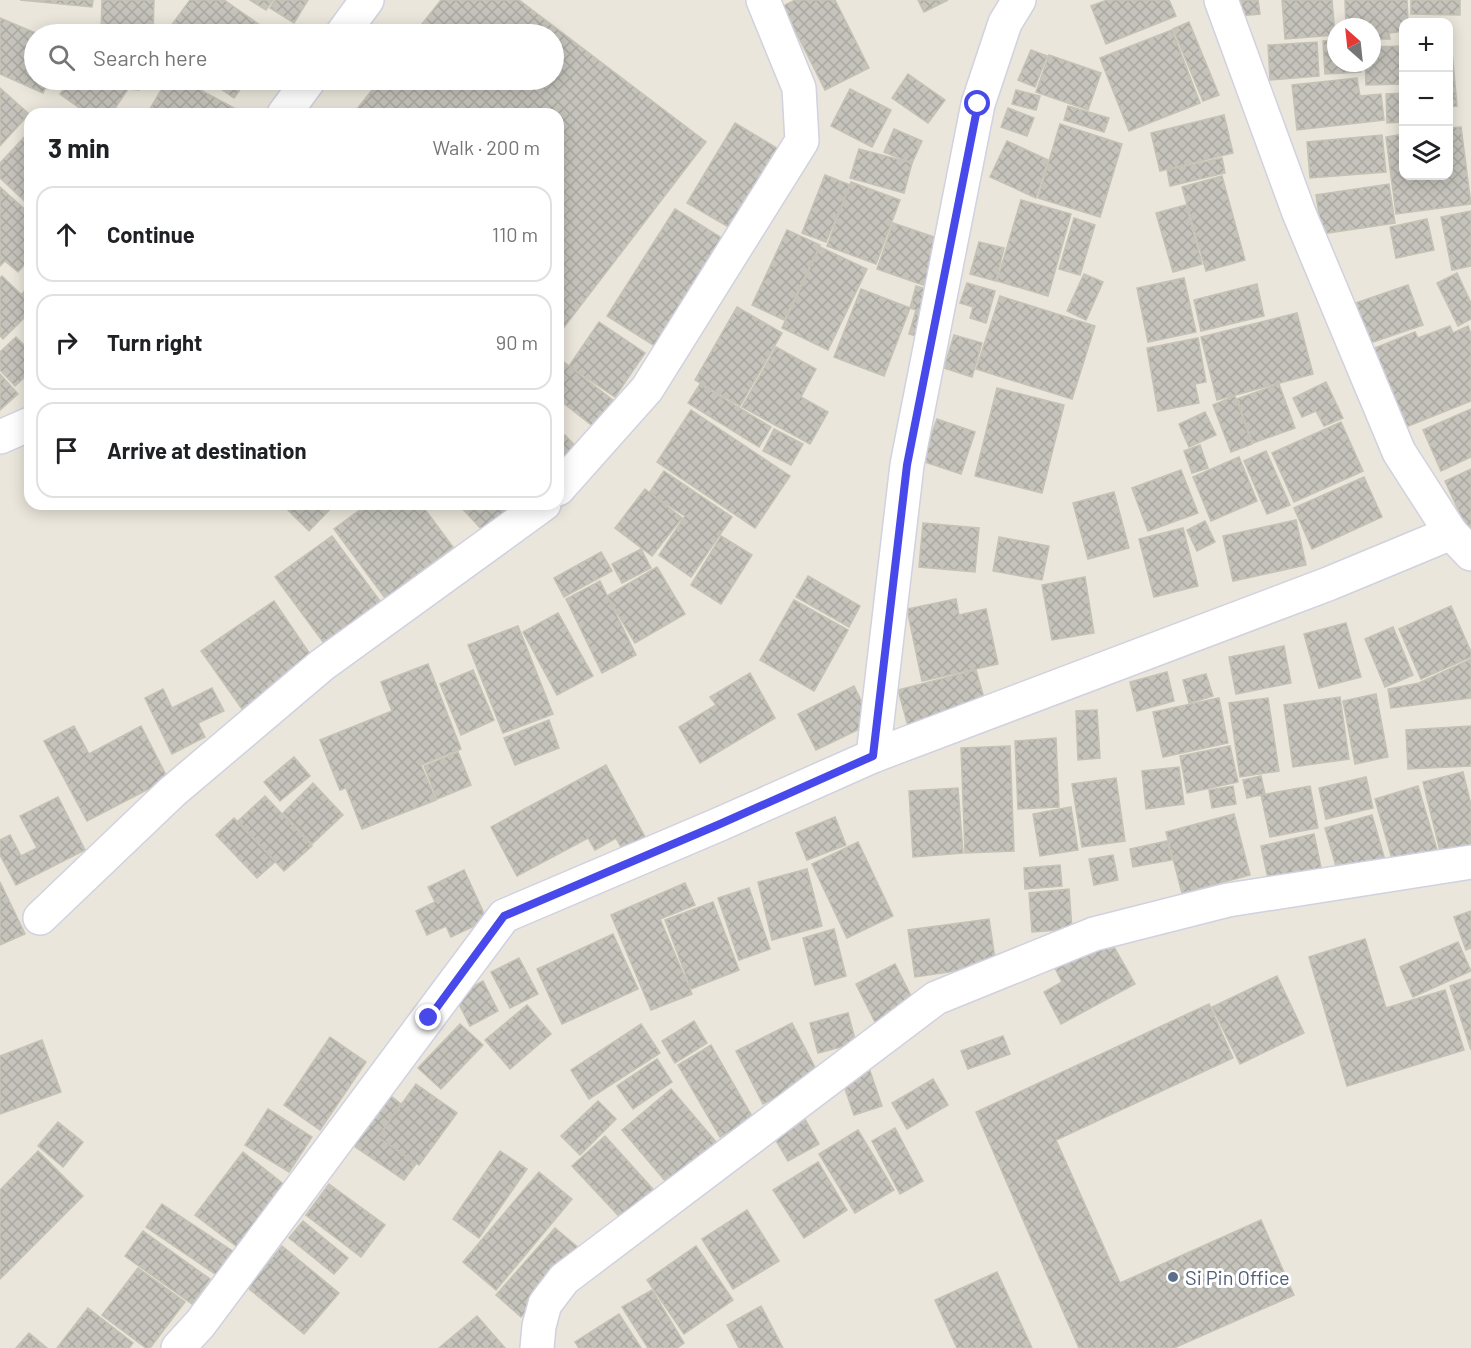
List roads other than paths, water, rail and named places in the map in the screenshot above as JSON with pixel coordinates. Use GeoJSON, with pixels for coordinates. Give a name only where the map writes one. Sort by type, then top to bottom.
{"type":"FeatureCollection","features":[{"type":"Feature","properties":{"kind":"street"},"geometry":{"type":"LineString","coordinates":[[349,24],[367,0]]}},
{"type":"Feature","properties":{"kind":"street"},"geometry":{"type":"LineString","coordinates":[[564,482],[647,389],[802,141],[799,88],[763,0]]}},
{"type":"Feature","properties":{"kind":"street"},"geometry":{"type":"LineString","coordinates":[[873,756],[907,465],[978,104],[1005,23],[1019,0]]}},
{"type":"Feature","properties":{"kind":"street"},"geometry":{"type":"LineString","coordinates":[[178,1348],[200,1324],[504,916],[873,756],[1328,584],[1461,544],[1399,452],[1299,213],[1221,0]]}},
{"type":"Feature","properties":{"kind":"street"},"geometry":{"type":"LineString","coordinates":[[288,108],[302,90]]}},
{"type":"Feature","properties":{"kind":"street"},"geometry":{"type":"LineString","coordinates":[[0,437],[24,427]]}},
{"type":"Feature","properties":{"kind":"street"},"geometry":{"type":"LineString","coordinates":[[40,918],[172,792],[322,664],[536,510]]}},
{"type":"Feature","properties":{"kind":"street"},"geometry":{"type":"LineString","coordinates":[[537,1348],[539,1326],[545,1304],[564,1280],[936,998],[1094,934],[1228,900],[1471,862]]}},
{"type":"Feature","properties":{"kind":"place","name":"Si Pin Office"},"geometry":{"type":"Point","coordinates":[1173,1277]}}]}
